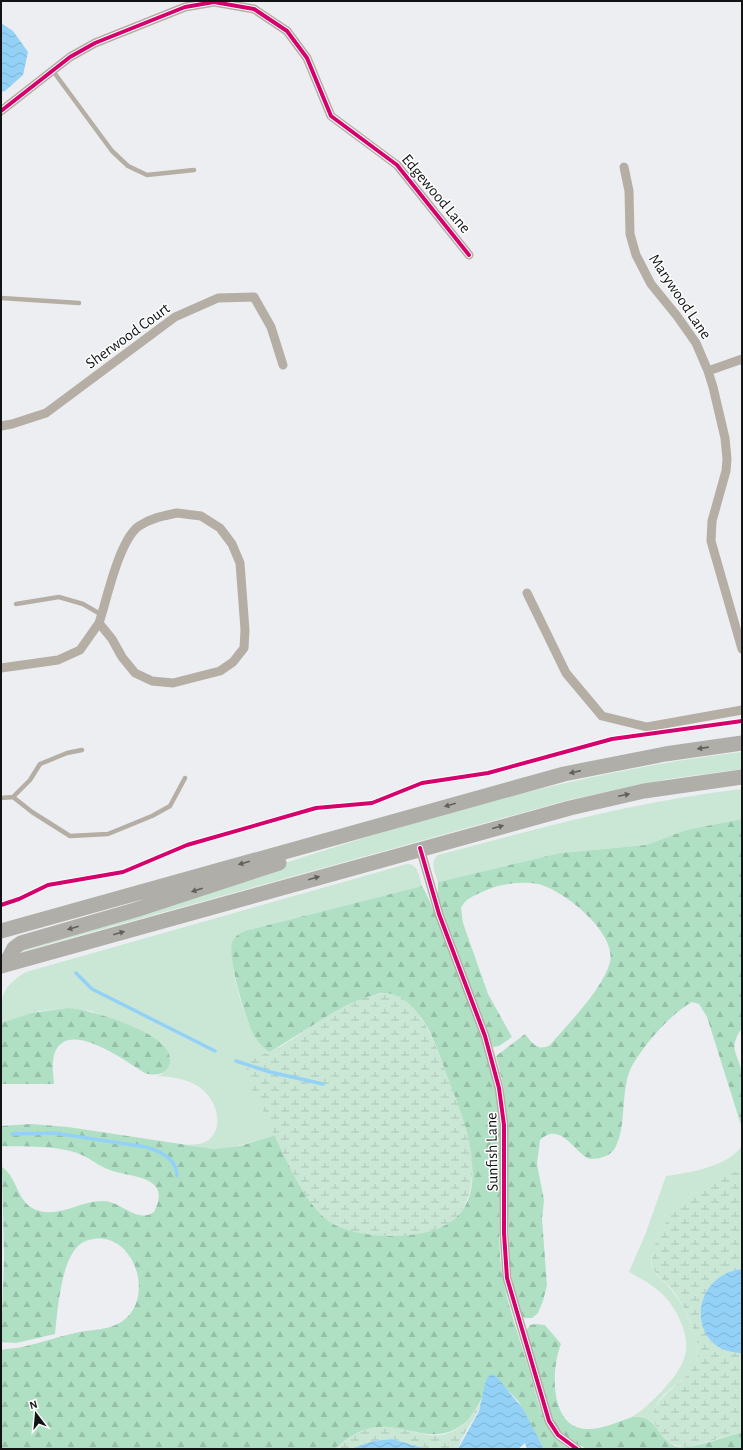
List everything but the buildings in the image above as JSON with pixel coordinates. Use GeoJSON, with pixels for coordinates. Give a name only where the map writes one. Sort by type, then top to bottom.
{"type":"FeatureCollection","features":[{"type":"Feature","properties":{"kind":"highway"},"geometry":{"type":"LineString","coordinates":[[1,932],[571,773],[646,757],[742,743]]}},
{"type":"Feature","properties":{"kind":"highway"},"geometry":{"type":"LineString","coordinates":[[2,969],[420,848],[600,800],[669,787],[742,777]]}},
{"type":"Feature","properties":{"kind":"highway"},"geometry":{"type":"LineString","coordinates":[[2,969],[14,948],[21,943],[128,912],[284,862],[366,829]]}},
{"type":"Feature","properties":{"kind":"street","name":"Edgewood Lane"},"geometry":{"type":"LineString","coordinates":[[1,111],[70,57],[95,43],[185,7],[214,2],[254,9],[287,31],[307,58],[331,116],[397,165],[469,255]]}},
{"type":"Feature","properties":{"kind":"street","name":"Marywood Lane"},"geometry":{"type":"LineString","coordinates":[[624,167],[629,191],[630,234],[636,255],[651,284],[688,329],[708,371],[725,438],[727,459],[726,471],[712,521],[711,541],[742,649]]}},
{"type":"Feature","properties":{"kind":"street","name":"Sherwood Court"},"geometry":{"type":"LineString","coordinates":[[1,426],[46,413],[175,317],[218,298],[254,297],[271,327],[283,365]]}},
{"type":"Feature","properties":{"kind":"street"},"geometry":{"type":"LineString","coordinates":[[708,371],[742,360]]}},
{"type":"Feature","properties":{"kind":"street"},"geometry":{"type":"LineString","coordinates":[[1,668],[58,660],[80,650],[101,619],[123,547],[137,527],[155,517],[177,513],[201,516],[220,528],[232,544],[240,563],[245,630],[244,648],[233,662],[220,671],[173,683],[152,681],[135,673],[122,657],[101,619]]}},
{"type":"Feature","properties":{"kind":"street"},"geometry":{"type":"LineString","coordinates":[[527,594],[566,673],[602,716],[647,727],[742,710]]}},
{"type":"Feature","properties":{"kind":"street","name":"Sunfish Lane"},"geometry":{"type":"LineString","coordinates":[[420,848],[439,914],[485,1036],[499,1088],[504,1125],[504,1245],[509,1287],[549,1421],[558,1435],[577,1449]]}},
{"type":"Feature","properties":{"kind":"lane"},"geometry":{"type":"LineString","coordinates":[[53,71],[112,151],[128,166],[147,176],[194,170]]}},
{"type":"Feature","properties":{"kind":"lane"},"geometry":{"type":"LineString","coordinates":[[1,298],[79,303]]}},
{"type":"Feature","properties":{"kind":"lane"},"geometry":{"type":"LineString","coordinates":[[16,604],[59,597],[83,604],[101,619]]}},
{"type":"Feature","properties":{"kind":"lane"},"geometry":{"type":"LineString","coordinates":[[13,797],[30,780],[40,764],[67,753],[82,750]]}},
{"type":"Feature","properties":{"kind":"lane"},"geometry":{"type":"LineString","coordinates":[[1,798],[13,797],[70,836],[108,834],[152,816],[170,806],[184,778]]}},
{"type":"Feature","properties":{"kind":"green space"},"geometry":{"type":"Polygon","coordinates":[[[742,752],[742,769],[668,779],[568,800],[20,952],[22,947],[378,834],[468,808],[559,785],[650,766],[742,752]]]}},
{"type":"Feature","properties":{"kind":"green space"},"geometry":{"type":"Polygon","coordinates":[[[742,789],[742,819],[686,830],[646,845],[560,853],[438,882],[434,871],[433,864],[438,855],[589,816],[703,794],[742,789]]]}},
{"type":"Feature","properties":{"kind":"green space"},"geometry":{"type":"Polygon","coordinates":[[[742,819],[742,1028],[737,1036],[734,1047],[742,1075],[742,1128],[707,1017],[699,1004],[692,1002],[675,1014],[657,1032],[648,1042],[630,1070],[625,1088],[619,1138],[616,1146],[609,1155],[602,1158],[590,1159],[584,1156],[567,1140],[554,1134],[548,1135],[540,1140],[537,1164],[544,1200],[542,1219],[547,1285],[538,1313],[532,1318],[525,1318],[522,1316],[513,1287],[510,1266],[504,1088],[496,1056],[525,1034],[536,1046],[542,1048],[550,1045],[593,995],[610,962],[610,951],[605,938],[586,914],[561,895],[538,884],[524,883],[502,885],[488,889],[472,896],[467,900],[461,908],[463,923],[488,994],[512,1037],[499,1046],[493,1047],[438,899],[438,882],[560,853],[646,845],[686,830],[742,819]]]}},
{"type":"Feature","properties":{"kind":"green space"},"geometry":{"type":"Polygon","coordinates":[[[407,864],[414,866],[419,875],[422,886],[251,929],[236,936],[232,943],[233,969],[241,1002],[254,1033],[262,1045],[270,1052],[251,1062],[246,1074],[275,1135],[223,1149],[187,1144],[199,1144],[207,1141],[213,1135],[217,1127],[216,1109],[205,1092],[195,1084],[176,1078],[157,1076],[162,1074],[169,1063],[167,1052],[160,1042],[127,1025],[91,1011],[67,1008],[40,1011],[1,1023],[1,1006],[4,993],[18,977],[26,972],[407,864]]]}},
{"type":"Feature","properties":{"kind":"green space"},"geometry":{"type":"Polygon","coordinates":[[[422,886],[433,908],[483,1041],[497,1099],[501,1158],[499,1236],[504,1286],[539,1405],[547,1424],[553,1433],[569,1449],[544,1449],[518,1401],[493,1375],[486,1379],[484,1391],[480,1401],[468,1420],[456,1429],[445,1433],[422,1433],[385,1427],[371,1428],[356,1433],[334,1449],[1,1449],[1,1350],[19,1348],[75,1333],[107,1328],[119,1324],[133,1309],[138,1296],[139,1282],[136,1268],[129,1256],[120,1246],[108,1240],[94,1239],[84,1242],[74,1251],[68,1261],[60,1292],[55,1334],[16,1343],[1,1342],[4,1258],[2,1167],[11,1176],[19,1193],[27,1204],[32,1208],[41,1211],[59,1211],[103,1201],[116,1204],[135,1214],[148,1215],[154,1212],[158,1200],[158,1191],[154,1185],[147,1180],[110,1170],[86,1157],[68,1150],[1,1146],[1,1126],[31,1124],[68,1127],[214,1149],[240,1146],[275,1135],[301,1187],[319,1212],[329,1221],[340,1227],[350,1229],[395,1235],[408,1235],[427,1232],[454,1219],[466,1204],[472,1185],[472,1164],[468,1141],[462,1119],[438,1052],[430,1032],[419,1015],[407,1005],[380,993],[336,1011],[270,1052],[259,1042],[251,1028],[238,989],[232,961],[231,950],[234,938],[245,931],[422,886]]]}},
{"type":"Feature","properties":{"kind":"green space"},"geometry":{"type":"Polygon","coordinates":[[[386,993],[396,995],[405,1001],[413,1008],[427,1027],[457,1100],[467,1131],[472,1161],[472,1176],[469,1194],[458,1216],[441,1227],[426,1232],[390,1236],[353,1232],[326,1219],[316,1209],[291,1170],[252,1090],[246,1074],[246,1069],[249,1063],[260,1055],[280,1047],[331,1014],[357,1000],[386,993]]]}},
{"type":"Feature","properties":{"kind":"green space"},"geometry":{"type":"Polygon","coordinates":[[[67,1008],[104,1016],[132,1026],[156,1039],[168,1052],[170,1064],[168,1068],[159,1074],[152,1075],[145,1073],[99,1046],[86,1041],[74,1039],[63,1042],[54,1054],[54,1084],[1,1084],[1,1023],[32,1013],[67,1008]]]}},
{"type":"Feature","properties":{"kind":"green space"},"geometry":{"type":"Polygon","coordinates":[[[742,1145],[742,1169],[714,1181],[679,1206],[662,1230],[653,1252],[651,1261],[652,1267],[655,1273],[668,1285],[680,1301],[693,1329],[698,1347],[695,1365],[688,1374],[663,1396],[657,1404],[654,1415],[657,1428],[648,1419],[637,1416],[629,1418],[638,1413],[651,1402],[676,1374],[684,1360],[686,1339],[684,1330],[676,1312],[666,1298],[653,1286],[629,1272],[645,1235],[666,1176],[686,1173],[719,1163],[736,1152],[742,1145]]]}},
{"type":"Feature","properties":{"kind":"green space"},"geometry":{"type":"Polygon","coordinates":[[[742,1169],[742,1269],[724,1274],[711,1285],[704,1298],[701,1313],[703,1328],[711,1341],[724,1350],[742,1353],[742,1432],[689,1447],[677,1446],[667,1441],[662,1436],[655,1422],[654,1411],[659,1401],[687,1375],[695,1365],[698,1347],[690,1320],[681,1303],[672,1289],[657,1275],[653,1269],[653,1252],[662,1228],[680,1205],[702,1188],[742,1169]]]}},
{"type":"Feature","properties":{"kind":"green space"},"geometry":{"type":"Polygon","coordinates":[[[530,1325],[545,1325],[561,1344],[555,1367],[556,1395],[559,1408],[565,1418],[574,1426],[592,1429],[604,1427],[633,1417],[641,1417],[648,1419],[666,1440],[679,1447],[693,1446],[742,1432],[742,1449],[587,1449],[574,1442],[563,1434],[557,1427],[552,1419],[543,1395],[526,1331],[530,1325]]]}},
{"type":"Feature","properties":{"kind":"green space"},"geometry":{"type":"Polygon","coordinates":[[[484,1395],[478,1410],[460,1442],[458,1449],[427,1449],[392,1439],[373,1441],[350,1449],[334,1449],[354,1435],[377,1427],[389,1427],[422,1434],[443,1435],[454,1431],[465,1423],[471,1417],[484,1395]]]}},
{"type":"Feature","properties":{"kind":"water"},"geometry":{"type":"Polygon","coordinates":[[[1,23],[13,31],[28,52],[23,75],[5,91],[1,92],[1,23]]]}},
{"type":"Feature","properties":{"kind":"water"},"geometry":{"type":"Polygon","coordinates":[[[742,1269],[742,1353],[724,1350],[711,1341],[703,1328],[701,1313],[704,1298],[711,1285],[724,1274],[742,1269]]]}},
{"type":"Feature","properties":{"kind":"water"},"geometry":{"type":"Polygon","coordinates":[[[491,1374],[496,1376],[523,1409],[544,1449],[527,1449],[525,1443],[518,1449],[458,1449],[479,1411],[486,1379],[491,1374]]]}},
{"type":"Feature","properties":{"kind":"water"},"geometry":{"type":"Polygon","coordinates":[[[392,1439],[427,1449],[350,1449],[373,1441],[392,1439]]]}},
{"type":"Feature","properties":{"kind":"waterway"},"geometry":{"type":"LineString","coordinates":[[76,973],[92,989],[215,1051]]}},
{"type":"Feature","properties":{"kind":"waterway"},"geometry":{"type":"LineString","coordinates":[[236,1061],[270,1072],[323,1084]]}},
{"type":"Feature","properties":{"kind":"waterway"},"geometry":{"type":"LineString","coordinates":[[12,1134],[54,1133],[146,1147],[162,1153],[171,1160],[177,1176]]}},
{"type":"Feature","properties":{"kind":"cycle path"},"geometry":{"type":"LineString","coordinates":[[1,111],[70,57],[95,43],[185,7],[214,2],[254,9],[287,31],[307,58],[331,116],[397,165],[469,255]]}},
{"type":"Feature","properties":{"kind":"cycle path"},"geometry":{"type":"LineString","coordinates":[[1,905],[19,899],[48,885],[123,872],[187,845],[316,808],[372,803],[422,783],[488,773],[612,739],[742,721]]}},
{"type":"Feature","properties":{"kind":"cycle path"},"geometry":{"type":"LineString","coordinates":[[420,848],[439,914],[485,1036],[499,1088],[504,1125],[504,1233],[507,1278],[549,1421],[558,1435],[577,1449]]}}]}
